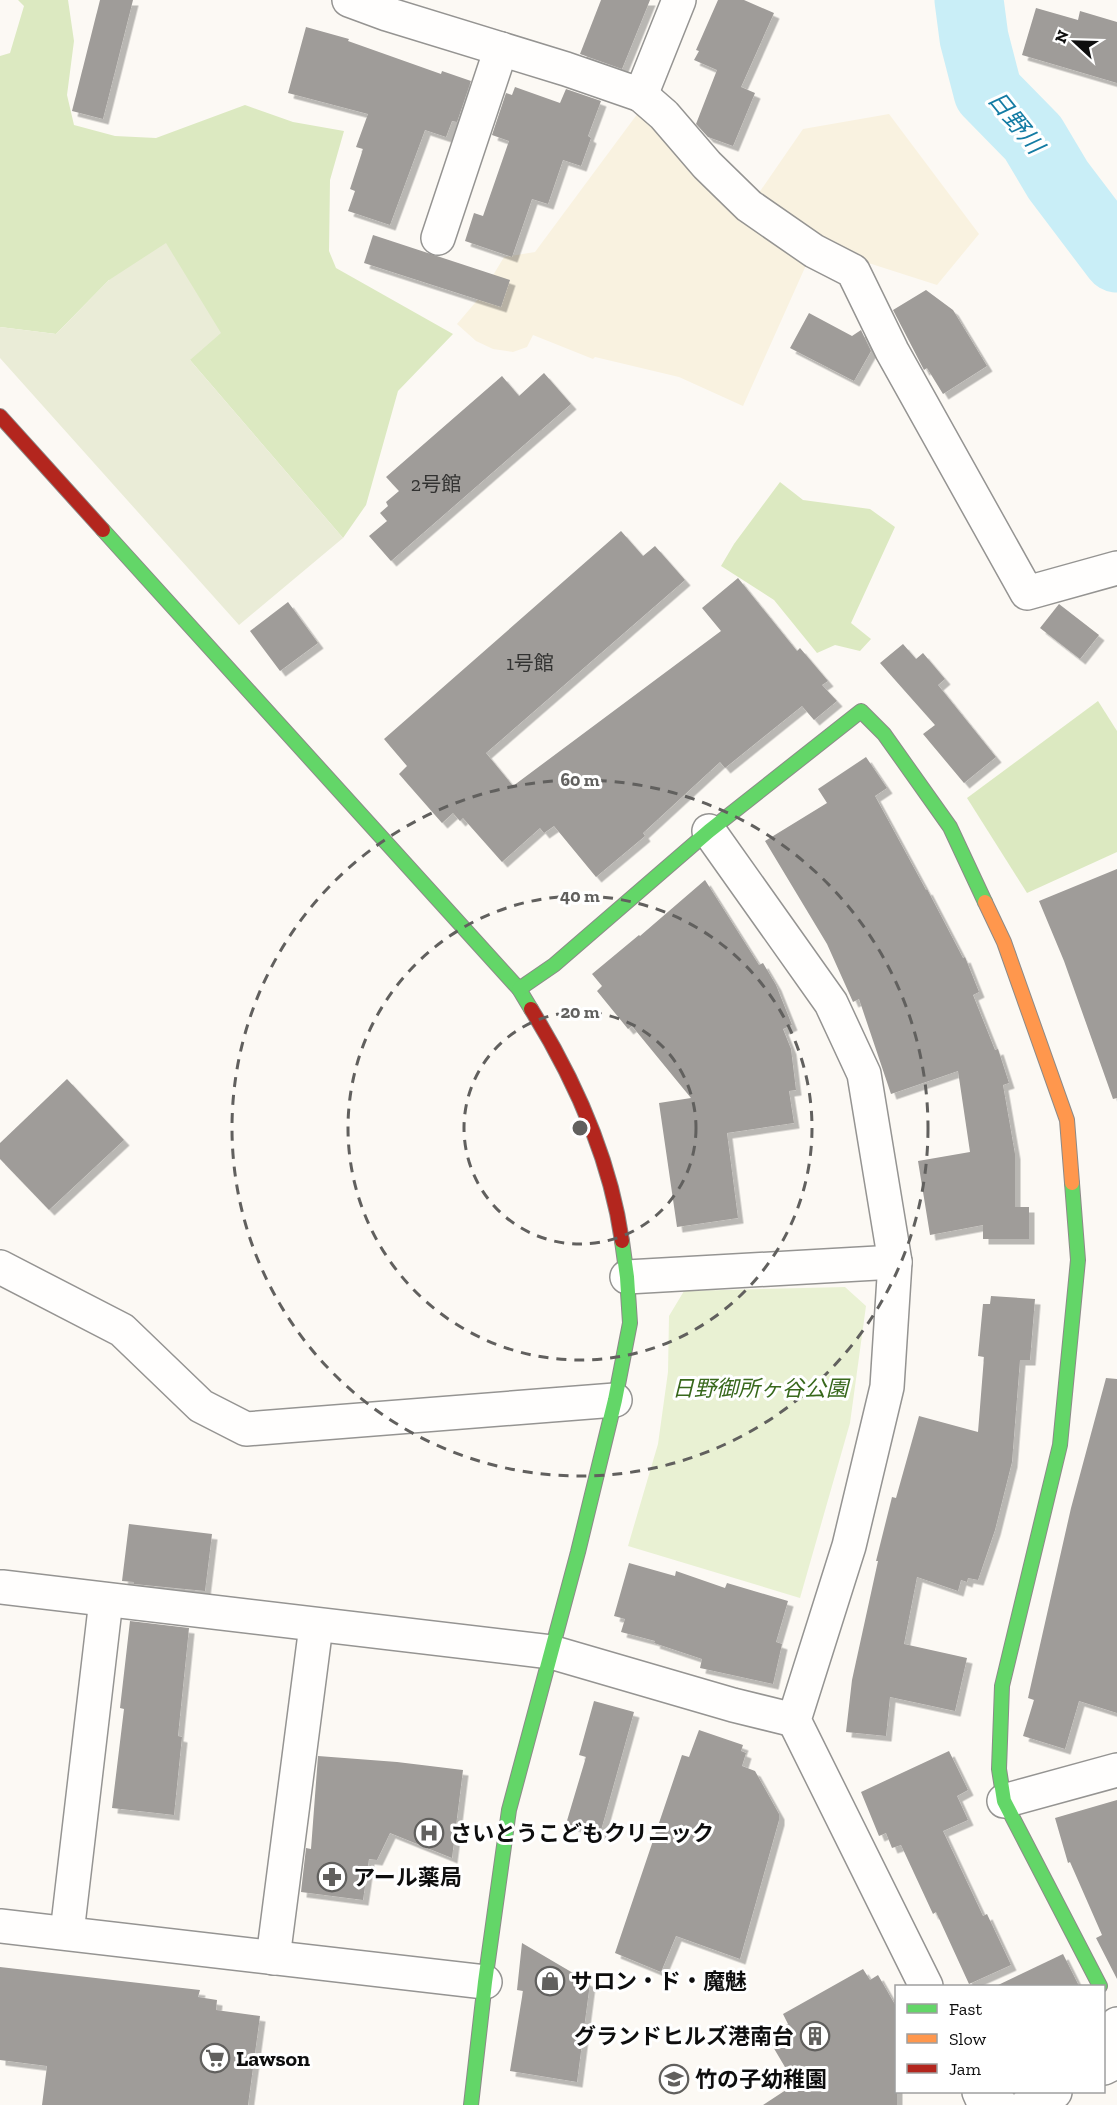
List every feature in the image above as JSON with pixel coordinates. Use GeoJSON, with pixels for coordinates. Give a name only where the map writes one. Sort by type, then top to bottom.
{"type":"FeatureCollection","features":[{"type":"Feature","properties":{"kind":"street"},"geometry":{"type":"LineString","coordinates":[[349,0],[387,15],[566,69],[641,96],[664,115],[708,165],[749,206],[814,251],[853,271],[892,351],[1027,593],[1117,568]]}},
{"type":"Feature","properties":{"kind":"street"},"geometry":{"type":"LineString","coordinates":[[641,96],[679,0]]}},
{"type":"Feature","properties":{"kind":"street"},"geometry":{"type":"LineString","coordinates":[[438,238],[501,49]]}},
{"type":"Feature","properties":{"kind":"street"},"geometry":{"type":"LineString","coordinates":[[0,416],[519,989],[558,1052],[595,1134],[617,1208],[627,1276],[630,1323],[615,1400],[509,1810],[471,2105]]}},
{"type":"Feature","properties":{"kind":"street"},"geometry":{"type":"LineString","coordinates":[[519,989],[554,965],[709,831],[861,711],[884,734],[950,827],[1004,942],[1067,1120],[1078,1260],[1060,1444],[1002,1686],[999,1769],[1004,1801],[1099,1985]]}},
{"type":"Feature","properties":{"kind":"street"},"geometry":{"type":"LineString","coordinates":[[709,831],[831,1003],[864,1074],[895,1262],[886,1387],[849,1546],[794,1720],[926,1985]]}},
{"type":"Feature","properties":{"kind":"street"},"geometry":{"type":"LineString","coordinates":[[627,1276],[895,1262]]}},
{"type":"Feature","properties":{"kind":"street"},"geometry":{"type":"LineString","coordinates":[[0,1267],[122,1330],[201,1406],[246,1429],[615,1400]]}},
{"type":"Feature","properties":{"kind":"street"},"geometry":{"type":"LineString","coordinates":[[2,1587],[316,1626],[551,1652],[733,1705],[794,1720]]}},
{"type":"Feature","properties":{"kind":"street"},"geometry":{"type":"LineString","coordinates":[[67,1934],[106,1600]]}},
{"type":"Feature","properties":{"kind":"street"},"geometry":{"type":"LineString","coordinates":[[273,1958],[316,1626]]}},
{"type":"Feature","properties":{"kind":"street"},"geometry":{"type":"LineString","coordinates":[[1004,1801],[1117,1770]]}},
{"type":"Feature","properties":{"kind":"street"},"geometry":{"type":"LineString","coordinates":[[0,1926],[485,1983]]}},
{"type":"Feature","properties":{"kind":"street"},"geometry":{"type":"LineString","coordinates":[[1105,1995],[1117,2019]]}},
{"type":"Feature","properties":{"kind":"street"},"geometry":{"type":"LineString","coordinates":[[1105,2068],[1112,2064],[1117,2024]]}},
{"type":"Feature","properties":{"kind":"street"},"geometry":{"type":"LineString","coordinates":[[980,2093],[983,2101],[1000,2105]]}},
{"type":"Feature","properties":{"kind":"street"},"geometry":{"type":"LineString","coordinates":[[1027,2105],[1051,2093]]}},
{"type":"Feature","properties":{"kind":"shaded area"},"geometry":{"type":"Polygon","coordinates":[[[638,113],[807,263],[743,406],[679,377],[595,357],[593,359],[533,335],[527,347],[513,352],[493,349],[476,341],[457,324],[480,297],[504,257],[535,252],[638,113]]]}},
{"type":"Feature","properties":{"kind":"shaded area"},"geometry":{"type":"Polygon","coordinates":[[[889,114],[979,234],[937,285],[856,259],[754,200],[803,129],[889,114]]]}},
{"type":"Feature","properties":{"kind":"green space"},"geometry":{"type":"Polygon","coordinates":[[[18,0],[68,0],[74,41],[67,95],[74,125],[115,136],[156,138],[245,105],[293,122],[344,131],[330,180],[329,251],[336,268],[453,334],[398,391],[366,505],[343,538],[190,360],[109,280],[56,334],[0,327],[0,56],[10,53],[24,6],[18,0]]]}},
{"type":"Feature","properties":{"kind":"green space"},"geometry":{"type":"Polygon","coordinates":[[[166,243],[221,333],[190,360],[343,538],[239,625],[0,358],[0,327],[56,334],[109,280],[166,243]]]}},
{"type":"Feature","properties":{"kind":"green space"},"geometry":{"type":"Polygon","coordinates":[[[780,482],[803,500],[870,509],[895,527],[851,623],[871,639],[860,651],[835,645],[817,653],[774,600],[721,566],[734,544],[780,482]]]}},
{"type":"Feature","properties":{"kind":"green space"},"geometry":{"type":"Polygon","coordinates":[[[1098,701],[1117,731],[1117,852],[1027,893],[967,798],[1098,701]]]}},
{"type":"Feature","properties":{"kind":"green space","name":"日野御所ヶ谷公園"},"geometry":{"type":"Polygon","coordinates":[[[845,1287],[866,1306],[850,1423],[800,1598],[628,1546],[658,1444],[668,1372],[669,1316],[684,1291],[845,1287]]]}},
{"type":"Feature","properties":{"kind":"building"},"geometry":{"type":"Polygon","coordinates":[[[100,0],[133,0],[103,119],[72,111],[100,0]]]}},
{"type":"Feature","properties":{"kind":"building"},"geometry":{"type":"Polygon","coordinates":[[[601,0],[650,0],[622,69],[580,54],[601,0]]]}},
{"type":"Feature","properties":{"kind":"building"},"geometry":{"type":"Polygon","coordinates":[[[718,0],[744,0],[774,13],[741,87],[755,93],[733,146],[708,137],[696,124],[717,70],[694,60],[699,51],[696,50],[718,0]]]}},
{"type":"Feature","properties":{"kind":"building"},"geometry":{"type":"Polygon","coordinates":[[[1036,8],[1078,20],[1080,11],[1117,22],[1117,83],[1022,55],[1036,8]]]}},
{"type":"Feature","properties":{"kind":"building"},"geometry":{"type":"Polygon","coordinates":[[[306,27],[349,39],[348,41],[441,74],[442,71],[471,81],[457,122],[452,121],[446,137],[425,130],[390,225],[348,211],[355,191],[350,189],[363,149],[356,147],[368,114],[288,93],[306,27]]]}},
{"type":"Feature","properties":{"kind":"building"},"geometry":{"type":"Polygon","coordinates":[[[515,87],[560,103],[566,89],[601,101],[588,136],[591,138],[581,166],[563,160],[548,204],[532,199],[512,257],[465,241],[474,213],[483,216],[509,141],[492,135],[506,93],[512,95],[515,87]]]}},
{"type":"Feature","properties":{"kind":"building"},"geometry":{"type":"Polygon","coordinates":[[[373,235],[510,280],[501,307],[364,263],[373,235]]]}},
{"type":"Feature","properties":{"kind":"building"},"geometry":{"type":"Polygon","coordinates":[[[926,290],[953,310],[987,366],[943,394],[927,368],[924,370],[893,310],[926,290]]]}},
{"type":"Feature","properties":{"kind":"building"},"geometry":{"type":"Polygon","coordinates":[[[809,313],[852,336],[861,330],[871,351],[854,381],[790,348],[809,313]]]}},
{"type":"Feature","properties":{"kind":"building"},"geometry":{"type":"Polygon","coordinates":[[[544,373],[571,404],[391,561],[369,536],[387,521],[380,513],[388,506],[386,502],[399,491],[386,477],[502,376],[519,396],[544,373]]]}},
{"type":"Feature","properties":{"kind":"building"},"geometry":{"type":"Polygon","coordinates":[[[621,531],[643,556],[655,546],[685,580],[486,753],[513,786],[721,631],[702,608],[738,578],[797,651],[800,648],[828,681],[822,685],[837,701],[814,720],[802,706],[725,768],[720,762],[643,833],[645,836],[596,877],[554,826],[544,833],[540,828],[502,862],[463,818],[460,821],[453,813],[442,823],[399,774],[407,766],[384,739],[621,531]]]}},
{"type":"Feature","properties":{"kind":"building"},"geometry":{"type":"Polygon","coordinates":[[[288,602],[318,643],[280,671],[250,631],[288,602]]]}},
{"type":"Feature","properties":{"kind":"building"},"geometry":{"type":"Polygon","coordinates":[[[1059,604],[1099,635],[1080,659],[1040,628],[1059,604]]]}},
{"type":"Feature","properties":{"kind":"building"},"geometry":{"type":"Polygon","coordinates":[[[903,644],[916,659],[923,653],[945,679],[938,685],[996,757],[964,783],[923,734],[935,725],[880,663],[903,644]]]}},
{"type":"Feature","properties":{"kind":"building"},"geometry":{"type":"Polygon","coordinates":[[[866,757],[887,788],[875,796],[963,958],[965,957],[979,992],[973,995],[995,1050],[998,1049],[1009,1083],[1003,1085],[1015,1154],[1015,1207],[1029,1207],[1029,1239],[983,1239],[983,1225],[930,1235],[918,1161],[970,1152],[958,1071],[891,1094],[859,999],[853,1002],[827,944],[765,841],[827,803],[818,789],[866,757]]]}},
{"type":"Feature","properties":{"kind":"building"},"geometry":{"type":"Polygon","coordinates":[[[1117,869],[1117,1098],[1113,1099],[1064,961],[1039,901],[1117,869]]]}},
{"type":"Feature","properties":{"kind":"building"},"geometry":{"type":"Polygon","coordinates":[[[705,880],[759,965],[763,963],[776,985],[792,1025],[783,1029],[791,1049],[796,1090],[789,1091],[794,1123],[727,1133],[738,1218],[677,1227],[659,1103],[691,1098],[632,1026],[628,1029],[597,991],[602,986],[592,974],[705,880]]]}},
{"type":"Feature","properties":{"kind":"building"},"geometry":{"type":"Polygon","coordinates":[[[67,1079],[124,1140],[49,1210],[0,1159],[0,1143],[67,1079]]]}},
{"type":"Feature","properties":{"kind":"building"},"geometry":{"type":"Polygon","coordinates":[[[991,1296],[1035,1299],[1030,1360],[1020,1360],[1012,1462],[995,1530],[978,1580],[968,1578],[967,1582],[961,1580],[958,1591],[917,1577],[904,1644],[967,1658],[955,1711],[890,1697],[886,1736],[846,1732],[852,1680],[878,1561],[876,1561],[892,1497],[896,1498],[919,1416],[978,1432],[984,1357],[978,1356],[983,1304],[990,1304],[991,1296]]]}},
{"type":"Feature","properties":{"kind":"building"},"geometry":{"type":"Polygon","coordinates":[[[1106,1378],[1117,1379],[1117,1713],[1079,1701],[1065,1749],[1023,1736],[1034,1700],[1028,1698],[1071,1508],[1106,1378]]]}},
{"type":"Feature","properties":{"kind":"building"},"geometry":{"type":"Polygon","coordinates":[[[129,1524],[212,1534],[205,1591],[122,1581],[129,1524]]]}},
{"type":"Feature","properties":{"kind":"building"},"geometry":{"type":"Polygon","coordinates":[[[629,1563],[675,1576],[676,1571],[725,1588],[727,1583],[788,1601],[776,1642],[782,1644],[773,1684],[700,1668],[702,1659],[654,1643],[655,1641],[621,1632],[625,1619],[614,1616],[629,1563]]]}},
{"type":"Feature","properties":{"kind":"building"},"geometry":{"type":"Polygon","coordinates":[[[130,1621],[189,1628],[178,1736],[182,1737],[174,1815],[112,1808],[124,1709],[120,1708],[130,1621]]]}},
{"type":"Feature","properties":{"kind":"building"},"geometry":{"type":"Polygon","coordinates":[[[594,1701],[634,1712],[600,1834],[566,1824],[586,1757],[579,1755],[594,1701]]]}},
{"type":"Feature","properties":{"kind":"building"},"geometry":{"type":"Polygon","coordinates":[[[699,1730],[743,1745],[741,1751],[746,1753],[742,1766],[755,1771],[779,1814],[779,1820],[740,1959],[676,1936],[661,1972],[615,1953],[682,1755],[689,1757],[699,1730]]]}},
{"type":"Feature","properties":{"kind":"building"},"geometry":{"type":"Polygon","coordinates":[[[949,1751],[968,1790],[957,1796],[968,1820],[943,1831],[983,1916],[987,1914],[1011,1965],[969,1984],[936,1912],[933,1914],[901,1845],[892,1848],[886,1833],[879,1836],[861,1792],[949,1751]]]}},
{"type":"Feature","properties":{"kind":"building"},"geometry":{"type":"Polygon","coordinates":[[[318,1756],[463,1770],[452,1858],[390,1833],[377,1860],[369,1859],[363,1900],[301,1892],[306,1848],[311,1849],[318,1756]]]}},
{"type":"Feature","properties":{"kind":"building"},"geometry":{"type":"Polygon","coordinates":[[[1117,1800],[1117,1979],[1096,1938],[1102,1935],[1070,1862],[1068,1863],[1055,1818],[1117,1800]]]}},
{"type":"Feature","properties":{"kind":"building"},"geometry":{"type":"Polygon","coordinates":[[[522,1943],[590,1983],[577,2082],[510,2071],[523,1991],[517,1990],[522,1943]]]}},
{"type":"Feature","properties":{"kind":"building"},"geometry":{"type":"Polygon","coordinates":[[[1063,1954],[1078,1985],[998,1985],[1063,1954]]]}},
{"type":"Feature","properties":{"kind":"building"},"geometry":{"type":"Polygon","coordinates":[[[0,1967],[200,1990],[198,1997],[217,2000],[216,2010],[260,2016],[248,2105],[42,2105],[47,2066],[0,2060],[0,1967]]]}},
{"type":"Feature","properties":{"kind":"building"},"geometry":{"type":"Polygon","coordinates":[[[863,1969],[870,1980],[878,1975],[895,2005],[897,2105],[763,2105],[795,2084],[766,2035],[788,2024],[783,2014],[863,1969]]]}},
{"type":"Feature","properties":{"kind":"waterway","name":"日野川"},"geometry":{"type":"LineString","coordinates":[[969,0],[974,38],[988,92],[1033,138],[1058,180],[1117,258]]}},
{"type":"Feature","properties":{"kind":"traffic: fast"},"geometry":{"type":"LineString","coordinates":[[103,530],[519,989],[531,1009]]}},
{"type":"Feature","properties":{"kind":"traffic: fast"},"geometry":{"type":"LineString","coordinates":[[519,989],[554,965],[709,831],[861,711],[884,734],[950,827],[985,902]]}},
{"type":"Feature","properties":{"kind":"traffic: fast"},"geometry":{"type":"LineString","coordinates":[[1072,1183],[1078,1260],[1060,1445],[1002,1686],[999,1769],[1004,1801],[1099,1985]]}},
{"type":"Feature","properties":{"kind":"traffic: fast"},"geometry":{"type":"LineString","coordinates":[[471,2105],[485,1982],[509,1810],[578,1552],[615,1400],[630,1323],[622,1241]]}},
{"type":"Feature","properties":{"kind":"traffic: slow"},"geometry":{"type":"LineString","coordinates":[[985,902],[1004,942],[1067,1120],[1072,1183]]}},
{"type":"Feature","properties":{"kind":"traffic: jam"},"geometry":{"type":"LineString","coordinates":[[0,416],[103,530]]}},
{"type":"Feature","properties":{"kind":"traffic: jam"},"geometry":{"type":"LineString","coordinates":[[531,1009],[576,1092],[600,1150],[622,1241]]}},
{"type":"Feature","properties":{"kind":"place","name":"さいとうこどもクリニック"},"geometry":{"type":"Point","coordinates":[429,1833]}},
{"type":"Feature","properties":{"kind":"place","name":"アール薬局"},"geometry":{"type":"Point","coordinates":[332,1877]}},
{"type":"Feature","properties":{"kind":"place","name":"サロン・ド・魔魅"},"geometry":{"type":"Point","coordinates":[550,1981]}},
{"type":"Feature","properties":{"kind":"place","name":"グランドヒルズ港南台"},"geometry":{"type":"Point","coordinates":[815,2036]}},
{"type":"Feature","properties":{"kind":"place","name":"Lawson"},"geometry":{"type":"Point","coordinates":[215,2058]}},
{"type":"Feature","properties":{"kind":"place","name":"竹の子幼稚園"},"geometry":{"type":"Point","coordinates":[674,2079]}}]}
